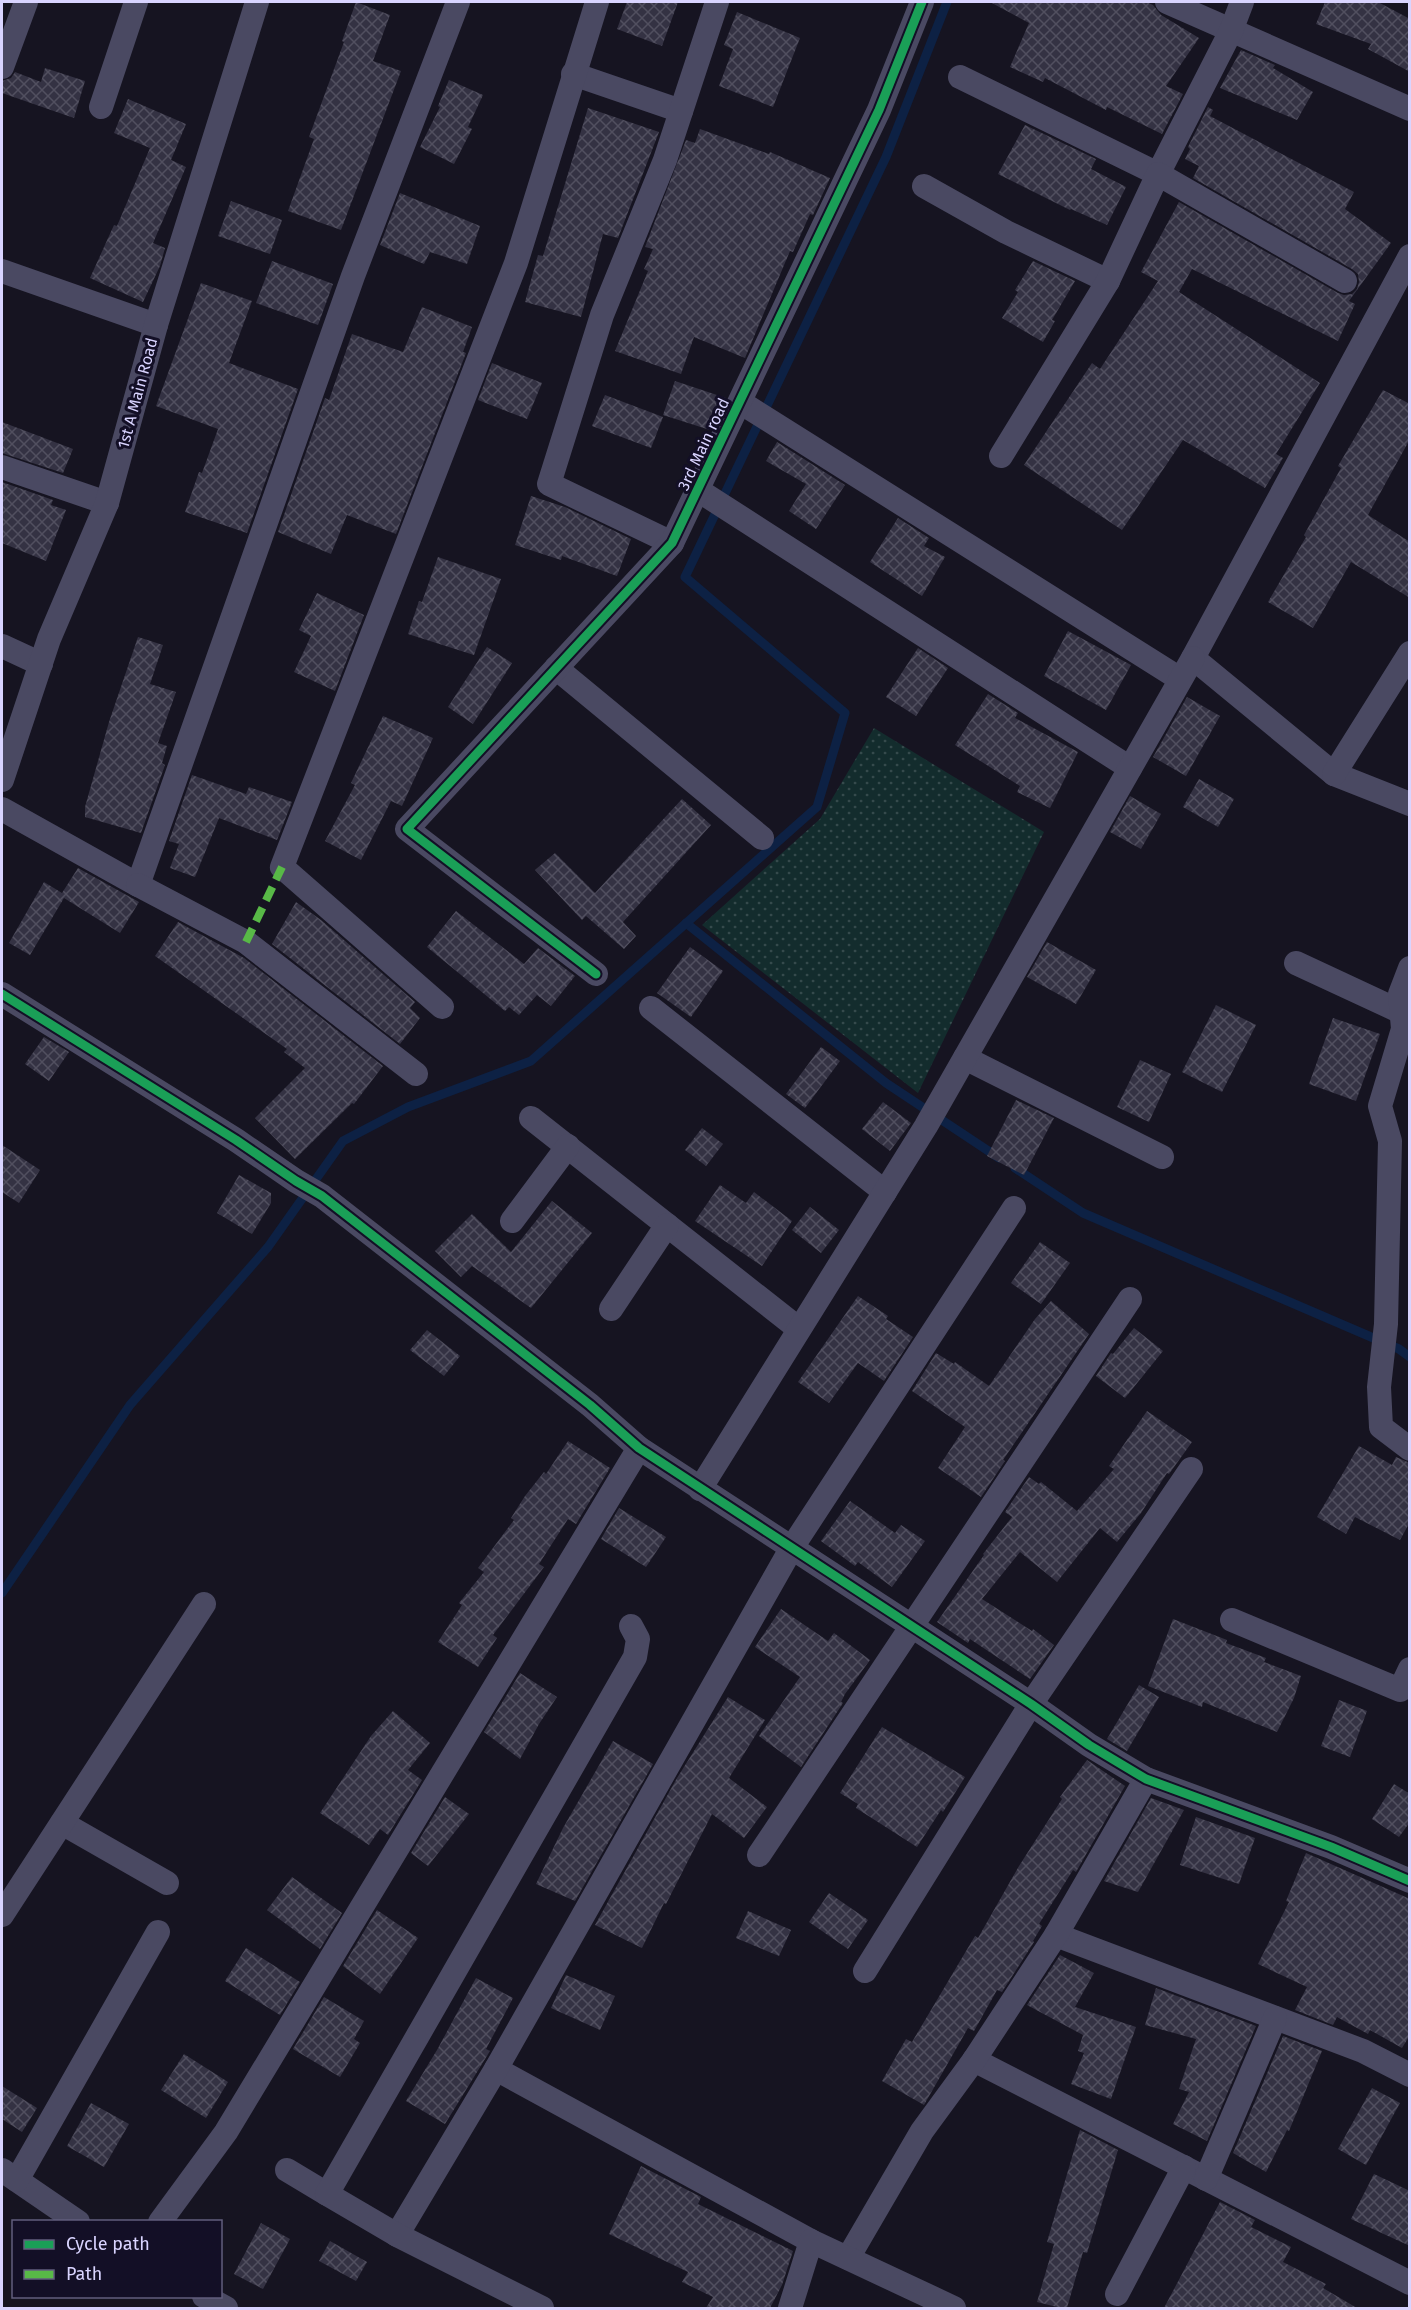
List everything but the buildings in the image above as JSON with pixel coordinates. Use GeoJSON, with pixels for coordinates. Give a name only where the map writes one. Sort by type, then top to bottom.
{"type":"FeatureCollection","features":[{"type":"Feature","properties":{"kind":"street"},"geometry":{"type":"LineString","coordinates":[[2,67],[26,2]]}},
{"type":"Feature","properties":{"kind":"street"},"geometry":{"type":"LineString","coordinates":[[100,106],[136,2]]}},
{"type":"Feature","properties":{"kind":"street","name":"1st A Main Road"},"geometry":{"type":"LineString","coordinates":[[2,780],[49,639],[107,503],[156,325],[257,2]]}},
{"type":"Feature","properties":{"kind":"street"},"geometry":{"type":"LineString","coordinates":[[138,885],[353,276],[458,2]]}},
{"type":"Feature","properties":{"kind":"street"},"geometry":{"type":"LineString","coordinates":[[442,1006],[282,867],[516,263],[597,2]]}},
{"type":"Feature","properties":{"kind":"street"},"geometry":{"type":"LineString","coordinates":[[672,543],[549,484],[602,315],[665,160],[717,2]]}},
{"type":"Feature","properties":{"kind":"street","name":"3rd Main road"},"geometry":{"type":"LineString","coordinates":[[596,974],[407,829],[672,543],[879,110],[922,2]]}},
{"type":"Feature","properties":{"kind":"street"},"geometry":{"type":"LineString","coordinates":[[1167,2],[1410,109]]}},
{"type":"Feature","properties":{"kind":"street"},"geometry":{"type":"LineString","coordinates":[[1001,456],[1108,281],[1158,174],[1231,31],[1242,2]]}},
{"type":"Feature","properties":{"kind":"street"},"geometry":{"type":"LineString","coordinates":[[573,74],[681,111]]}},
{"type":"Feature","properties":{"kind":"street"},"geometry":{"type":"LineString","coordinates":[[960,78],[1158,174],[1345,281]]}},
{"type":"Feature","properties":{"kind":"street"},"geometry":{"type":"LineString","coordinates":[[924,186],[1006,232],[1108,281]]}},
{"type":"Feature","properties":{"kind":"street"},"geometry":{"type":"LineString","coordinates":[[700,1489],[926,1126],[1193,658],[1410,256]]}},
{"type":"Feature","properties":{"kind":"street"},"geometry":{"type":"LineString","coordinates":[[2,271],[156,325]]}},
{"type":"Feature","properties":{"kind":"street"},"geometry":{"type":"LineString","coordinates":[[740,402],[1180,680]]}},
{"type":"Feature","properties":{"kind":"street"},"geometry":{"type":"LineString","coordinates":[[2,467],[107,503]]}},
{"type":"Feature","properties":{"kind":"street"},"geometry":{"type":"LineString","coordinates":[[698,490],[1130,768]]}},
{"type":"Feature","properties":{"kind":"street"},"geometry":{"type":"LineString","coordinates":[[2,646],[41,664]]}},
{"type":"Feature","properties":{"kind":"street"},"geometry":{"type":"LineString","coordinates":[[1334,774],[1410,653]]}},
{"type":"Feature","properties":{"kind":"street"},"geometry":{"type":"LineString","coordinates":[[1193,658],[1334,774],[1408,805]]}},
{"type":"Feature","properties":{"kind":"street"},"geometry":{"type":"LineString","coordinates":[[556,668],[762,838]]}},
{"type":"Feature","properties":{"kind":"street"},"geometry":{"type":"LineString","coordinates":[[2,808],[138,885],[246,942],[416,1074]]}},
{"type":"Feature","properties":{"kind":"street"},"geometry":{"type":"LineString","coordinates":[[1296,963],[1405,1014]]}},
{"type":"Feature","properties":{"kind":"street"},"geometry":{"type":"LineString","coordinates":[[1410,968],[1400,994],[1405,1014],[1402,1029],[1380,1106],[1390,1141],[1386,1328],[1379,1387],[1382,1427],[1410,1449]]}},
{"type":"Feature","properties":{"kind":"street"},"geometry":{"type":"LineString","coordinates":[[2,994],[322,1196],[590,1406],[639,1448],[1031,1704],[1089,1745],[1146,1779],[1331,1847],[1410,1881]]}},
{"type":"Feature","properties":{"kind":"street"},"geometry":{"type":"LineString","coordinates":[[651,1008],[885,1192]]}},
{"type":"Feature","properties":{"kind":"street"},"geometry":{"type":"LineString","coordinates":[[964,1058],[1162,1157]]}},
{"type":"Feature","properties":{"kind":"street"},"geometry":{"type":"LineString","coordinates":[[531,1118],[800,1329]]}},
{"type":"Feature","properties":{"kind":"street"},"geometry":{"type":"LineString","coordinates":[[512,1221],[568,1146]]}},
{"type":"Feature","properties":{"kind":"street"},"geometry":{"type":"LineString","coordinates":[[397,2235],[496,2068],[791,1549],[1014,1208]]}},
{"type":"Feature","properties":{"kind":"street"},"geometry":{"type":"LineString","coordinates":[[611,1309],[666,1225]]}},
{"type":"Feature","properties":{"kind":"street"},"geometry":{"type":"LineString","coordinates":[[759,1855],[1130,1299]]}},
{"type":"Feature","properties":{"kind":"street"},"geometry":{"type":"LineString","coordinates":[[161,2220],[226,2132],[639,1448]]}},
{"type":"Feature","properties":{"kind":"street"},"geometry":{"type":"LineString","coordinates":[[865,1971],[1031,1704],[1191,1469]]}},
{"type":"Feature","properties":{"kind":"street"},"geometry":{"type":"LineString","coordinates":[[2,1915],[204,1604]]}},
{"type":"Feature","properties":{"kind":"street"},"geometry":{"type":"LineString","coordinates":[[1232,1620],[1406,1685]]}},
{"type":"Feature","properties":{"kind":"street"},"geometry":{"type":"LineString","coordinates":[[327,2194],[635,1657],[638,1640],[631,1626]]}},
{"type":"Feature","properties":{"kind":"street"},"geometry":{"type":"LineString","coordinates":[[848,2258],[922,2131],[974,2060],[1056,1935],[1146,1779]]}},
{"type":"Feature","properties":{"kind":"street"},"geometry":{"type":"LineString","coordinates":[[62,1823],[167,1883]]}},
{"type":"Feature","properties":{"kind":"street"},"geometry":{"type":"LineString","coordinates":[[75,2220],[9,2175],[158,1932]]}},
{"type":"Feature","properties":{"kind":"street"},"geometry":{"type":"LineString","coordinates":[[1056,1935],[1363,2051],[1410,2075]]}},
{"type":"Feature","properties":{"kind":"street"},"geometry":{"type":"LineString","coordinates":[[1206,2179],[1275,2018]]}},
{"type":"Feature","properties":{"kind":"street"},"geometry":{"type":"LineString","coordinates":[[974,2060],[1410,2283]]}},
{"type":"Feature","properties":{"kind":"street"},"geometry":{"type":"LineString","coordinates":[[496,2068],[812,2241],[954,2308]]}},
{"type":"Feature","properties":{"kind":"street"},"geometry":{"type":"LineString","coordinates":[[1117,2294],[1184,2167]]}},
{"type":"Feature","properties":{"kind":"street"},"geometry":{"type":"LineString","coordinates":[[287,2170],[397,2235],[542,2308]]}},
{"type":"Feature","properties":{"kind":"street"},"geometry":{"type":"LineString","coordinates":[[790,2308],[812,2241]]}},
{"type":"Feature","properties":{"kind":"street"},"geometry":{"type":"LineString","coordinates":[[208,2298],[226,2308]]}},
{"type":"Feature","properties":{"kind":"green space"},"geometry":{"type":"Polygon","coordinates":[[[874,728],[1044,832],[918,1093],[702,925],[820,819],[874,728]]]}},
{"type":"Feature","properties":{"kind":"waterway"},"geometry":{"type":"LineString","coordinates":[[2,1593],[130,1405],[268,1247],[343,1141],[408,1107],[531,1061],[817,807],[845,713],[685,577],[886,157],[947,2]]}},
{"type":"Feature","properties":{"kind":"waterway"},"geometry":{"type":"LineString","coordinates":[[686,923],[886,1083],[999,1158]]}},
{"type":"Feature","properties":{"kind":"waterway"},"geometry":{"type":"LineString","coordinates":[[1015,1168],[1083,1213],[1399,1349],[1410,1357]]}},
{"type":"Feature","properties":{"kind":"marked path"},"geometry":{"type":"LineString","coordinates":[[246,942],[282,867]]}},
{"type":"Feature","properties":{"kind":"cycle path"},"geometry":{"type":"LineString","coordinates":[[596,974],[407,829],[672,543],[879,110],[922,2]]}},
{"type":"Feature","properties":{"kind":"cycle path"},"geometry":{"type":"LineString","coordinates":[[2,994],[322,1196],[590,1405],[639,1448],[1031,1704],[1089,1745],[1146,1779],[1331,1847],[1410,1881]]}}]}
